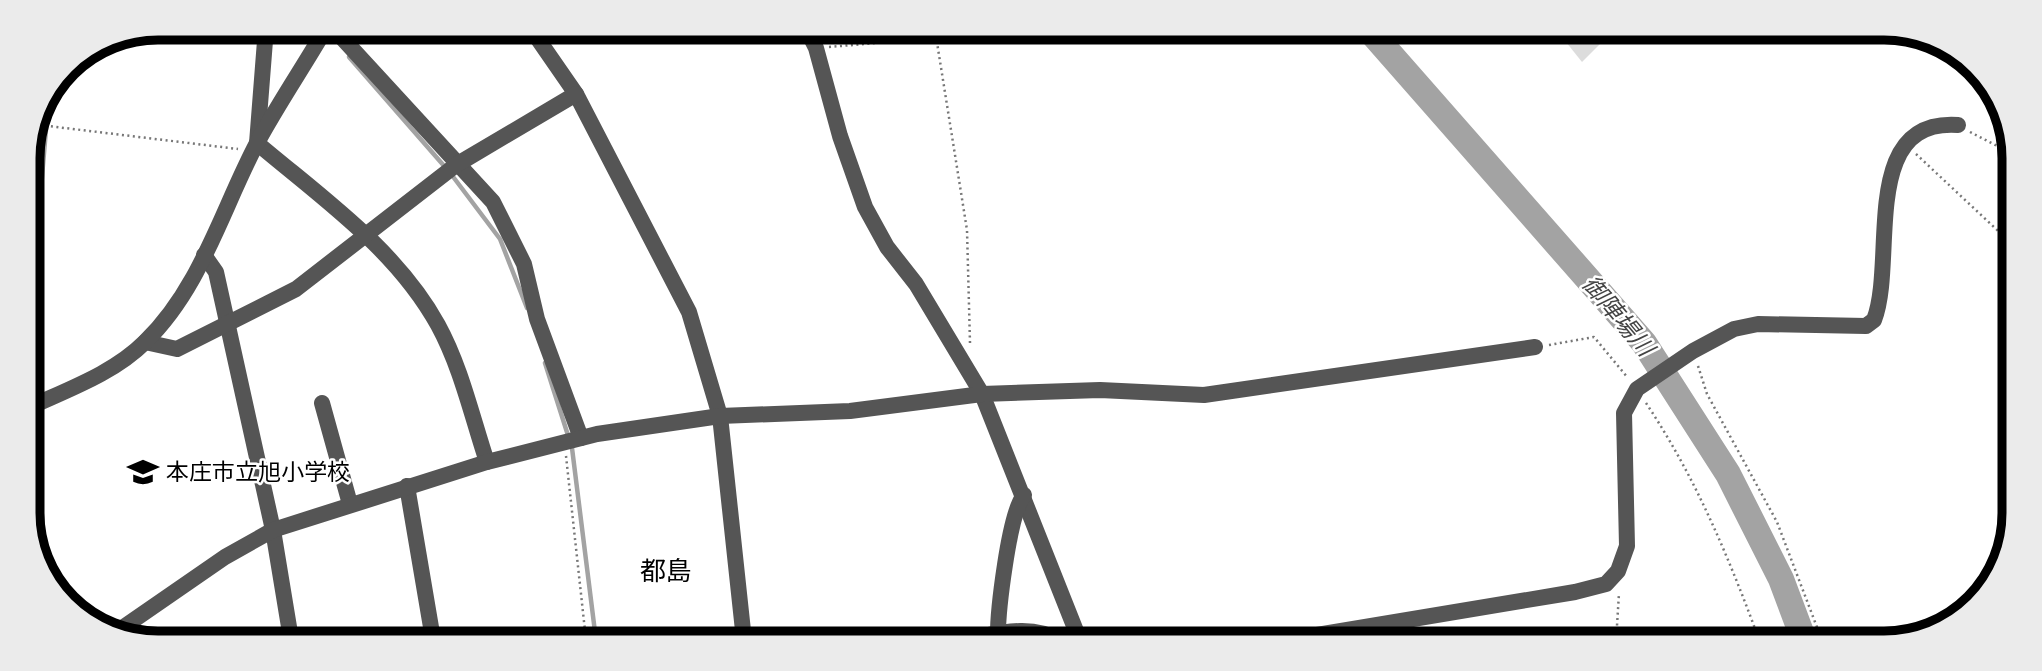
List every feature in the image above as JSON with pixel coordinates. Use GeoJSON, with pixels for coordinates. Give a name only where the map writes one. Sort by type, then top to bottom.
{"type":"FeatureCollection","features":[{"type":"Feature","properties":{"kind":"street"},"geometry":{"type":"LineString","coordinates":[[257,143],[265,40]]}},
{"type":"Feature","properties":{"kind":"street"},"geometry":{"type":"LineString","coordinates":[[40,402],[88,381],[145,342],[178,303],[204,256],[257,143],[320,40]]}},
{"type":"Feature","properties":{"kind":"street"},"geometry":{"type":"LineString","coordinates":[[343,40],[493,202],[524,264],[537,319],[581,438]]}},
{"type":"Feature","properties":{"kind":"street"},"geometry":{"type":"LineString","coordinates":[[539,40],[576,94],[689,312],[720,416],[743,631]]}},
{"type":"Feature","properties":{"kind":"street"},"geometry":{"type":"LineString","coordinates":[[812,40],[840,136],[865,207],[887,247],[916,284],[982,394],[1076,630]]}},
{"type":"Feature","properties":{"kind":"street"},"geometry":{"type":"LineString","coordinates":[[145,342],[177,349],[296,289],[456,165],[576,94]]}},
{"type":"Feature","properties":{"kind":"street"},"geometry":{"type":"LineString","coordinates":[[1345,630],[1575,592],[1606,583],[1618,571],[1627,546],[1624,413],[1641,386],[1693,351],[1734,329],[1758,324],[1866,326],[1874,320],[1894,161],[1905,144],[1921,129],[1944,124],[1958,125]]}},
{"type":"Feature","properties":{"kind":"street"},"geometry":{"type":"LineString","coordinates":[[257,143],[397,265],[439,327],[453,359],[486,462]]}},
{"type":"Feature","properties":{"kind":"street"},"geometry":{"type":"LineString","coordinates":[[204,256],[216,272],[228,324],[273,530],[290,631]]}},
{"type":"Feature","properties":{"kind":"street"},"geometry":{"type":"LineString","coordinates":[[125,626],[225,557],[273,530],[486,462],[581,438],[720,416],[850,411],[982,394],[1100,390],[1204,396],[1535,347]]}},
{"type":"Feature","properties":{"kind":"street"},"geometry":{"type":"LineString","coordinates":[[322,403],[350,504]]}},
{"type":"Feature","properties":{"kind":"street"},"geometry":{"type":"LineString","coordinates":[[407,486],[432,631]]}},
{"type":"Feature","properties":{"kind":"street"},"geometry":{"type":"LineString","coordinates":[[999,631],[1008,552],[1018,502],[1024,495]]}},
{"type":"Feature","properties":{"kind":"path"},"geometry":{"type":"LineString","coordinates":[[816,48],[893,40]]}},
{"type":"Feature","properties":{"kind":"path"},"geometry":{"type":"LineString","coordinates":[[937,40],[967,230],[970,348]]}},
{"type":"Feature","properties":{"kind":"path"},"geometry":{"type":"LineString","coordinates":[[1958,125],[2001,148]]}},
{"type":"Feature","properties":{"kind":"path"},"geometry":{"type":"LineString","coordinates":[[45,126],[235,150],[257,143]]}},
{"type":"Feature","properties":{"kind":"path"},"geometry":{"type":"LineString","coordinates":[[1905,144],[2002,235]]}},
{"type":"Feature","properties":{"kind":"path"},"geometry":{"type":"LineString","coordinates":[[1535,347],[1594,337],[1641,386],[1696,486],[1728,556],[1756,630]]}},
{"type":"Feature","properties":{"kind":"path"},"geometry":{"type":"LineString","coordinates":[[1693,351],[1707,394],[1777,523],[1819,630]]}},
{"type":"Feature","properties":{"kind":"path"},"geometry":{"type":"LineString","coordinates":[[565,443],[585,631]]}},
{"type":"Feature","properties":{"kind":"path"},"geometry":{"type":"LineString","coordinates":[[1617,630],[1619,588]]}},
{"type":"Feature","properties":{"kind":"shaded area"},"geometry":{"type":"Polygon","coordinates":[[[1564,40],[1604,40],[1582,62],[1564,40]]]}},
{"type":"Feature","properties":{"kind":"waterway","name":"御陣場川"},"geometry":{"type":"LineString","coordinates":[[1378,40],[1644,343],[1728,474],[1781,579],[1800,630]]}},
{"type":"Feature","properties":{"kind":"waterway"},"geometry":{"type":"LineString","coordinates":[[349,57],[445,167]]}},
{"type":"Feature","properties":{"kind":"waterway"},"geometry":{"type":"LineString","coordinates":[[41,190],[47,120]]}},
{"type":"Feature","properties":{"kind":"waterway"},"geometry":{"type":"LineString","coordinates":[[451,174],[500,239],[527,308]]}},
{"type":"Feature","properties":{"kind":"waterway"},"geometry":{"type":"LineString","coordinates":[[545,363],[572,448],[595,631]]}},
{"type":"Feature","properties":{"kind":"place","name":"本庄市立旭小学校"},"geometry":{"type":"Point","coordinates":[143,472]}},
{"type":"Feature","properties":{"kind":"district","name":"都島"},"geometry":{"type":"Point","coordinates":[666,571]}}]}
